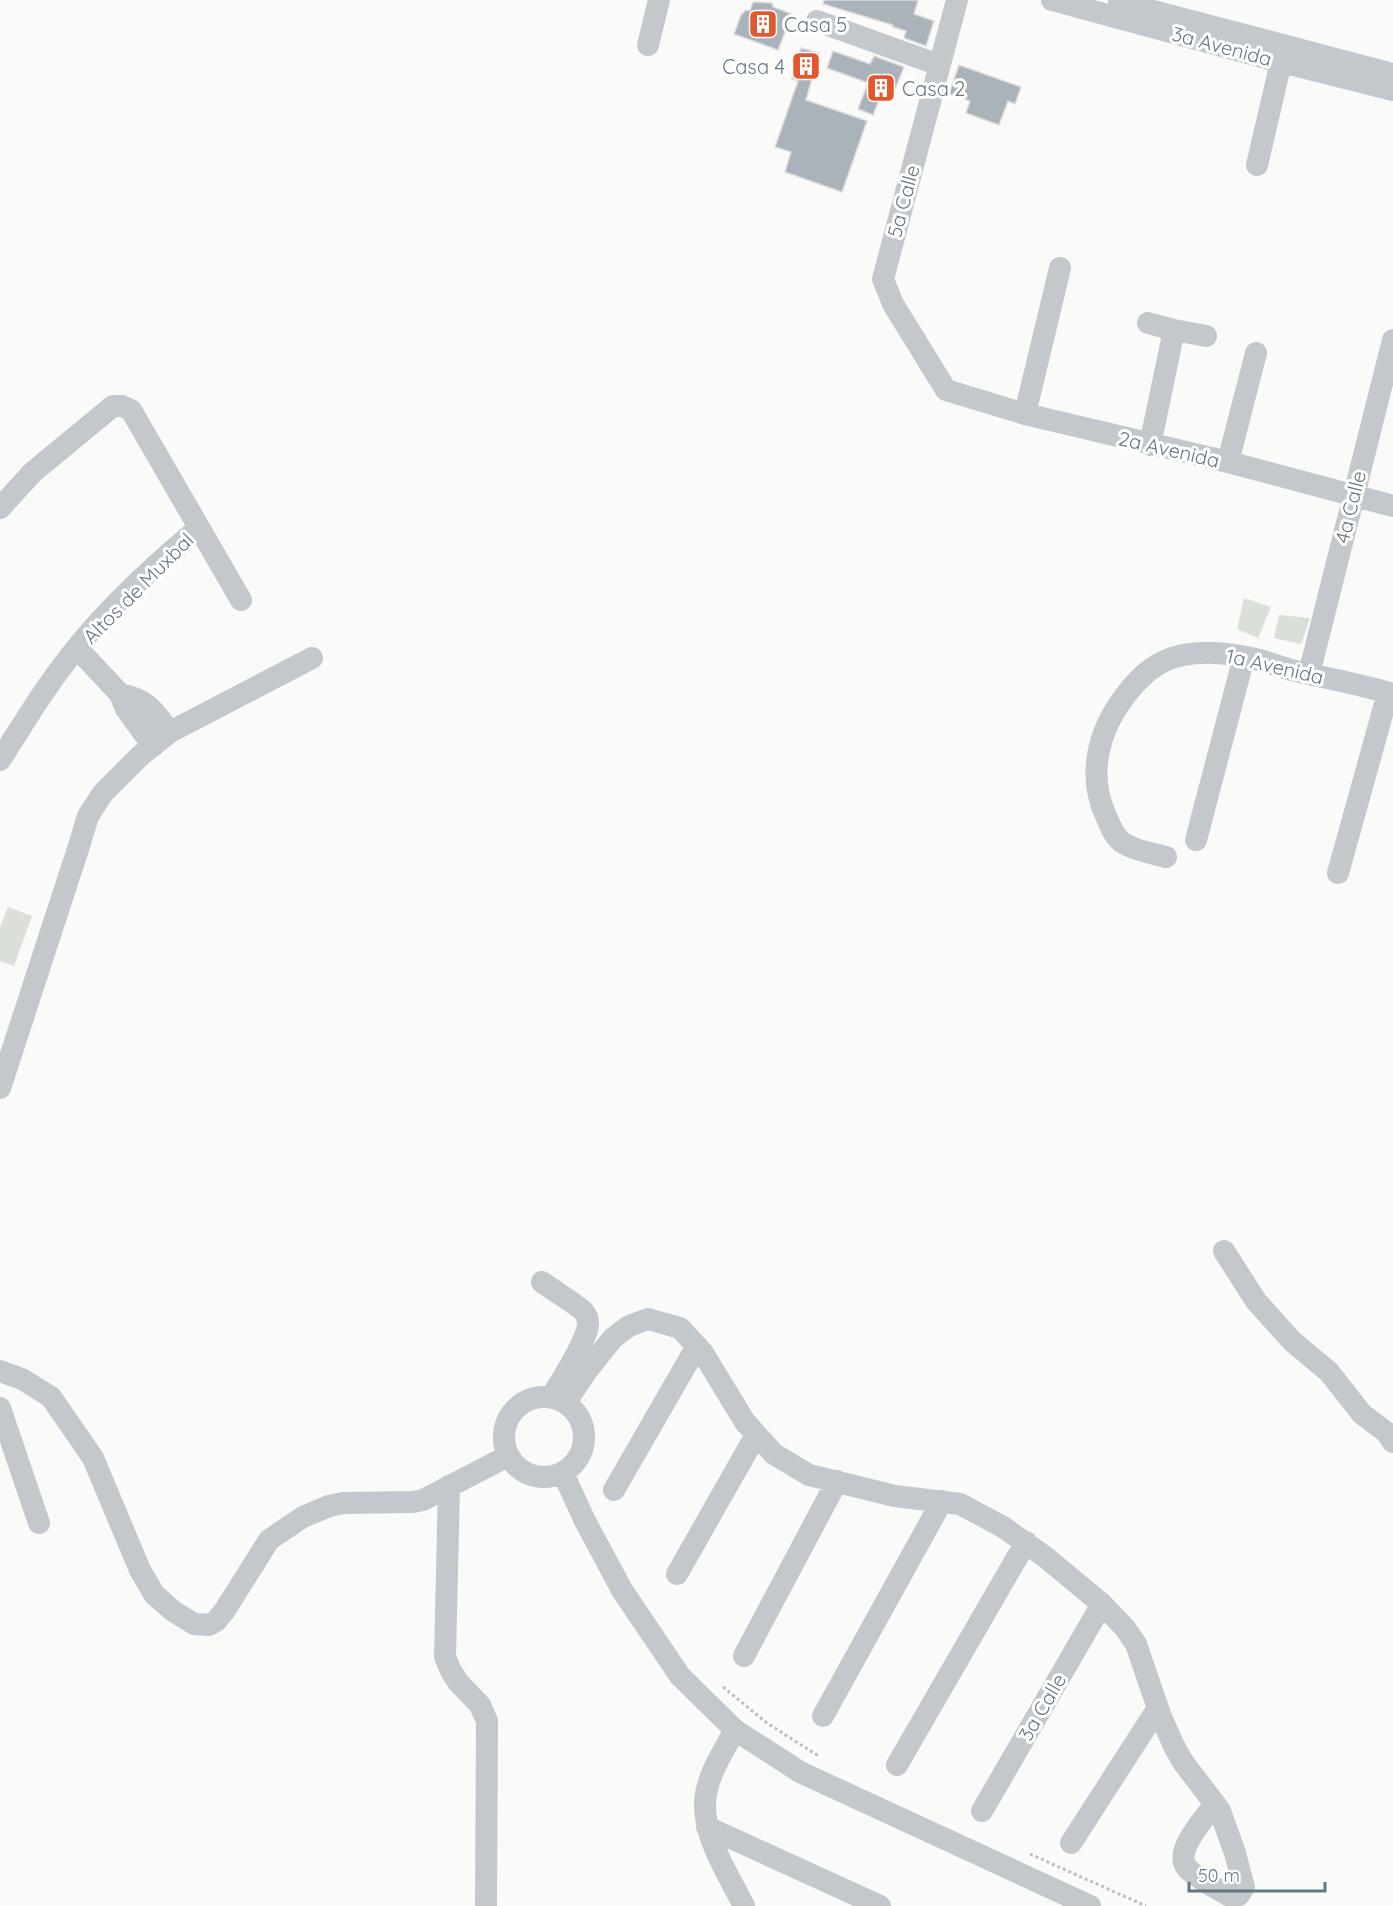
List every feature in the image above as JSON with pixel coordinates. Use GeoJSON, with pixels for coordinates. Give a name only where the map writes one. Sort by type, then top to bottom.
{"type":"FeatureCollection","features":[{"type":"Feature","properties":{"kind":"street"},"geometry":{"type":"LineString","coordinates":[[648,45],[659,0]]}},
{"type":"Feature","properties":{"kind":"street","name":"5a Calle"},"geometry":{"type":"LineString","coordinates":[[946,390],[893,303],[883,279],[957,0]]}},
{"type":"Feature","properties":{"kind":"street","name":"3a Avenida"},"geometry":{"type":"LineString","coordinates":[[1052,0],[1393,90]]}},
{"type":"Feature","properties":{"kind":"street","name":"3a Avenida"},"geometry":{"type":"LineString","coordinates":[[1111,0],[1393,74]]}},
{"type":"Feature","properties":{"kind":"street"},"geometry":{"type":"LineString","coordinates":[[817,21],[939,65]]}},
{"type":"Feature","properties":{"kind":"street"},"geometry":{"type":"LineString","coordinates":[[1257,165],[1281,62]]}},
{"type":"Feature","properties":{"kind":"street"},"geometry":{"type":"LineString","coordinates":[[1025,414],[1060,268]]}},
{"type":"Feature","properties":{"kind":"street"},"geometry":{"type":"LineString","coordinates":[[1148,322],[1206,336]]}},
{"type":"Feature","properties":{"kind":"street"},"geometry":{"type":"LineString","coordinates":[[1150,445],[1174,330]]}},
{"type":"Feature","properties":{"kind":"street","name":"4a Calle"},"geometry":{"type":"LineString","coordinates":[[1309,674],[1393,340]]}},
{"type":"Feature","properties":{"kind":"street"},"geometry":{"type":"LineString","coordinates":[[1228,462],[1256,353]]}},
{"type":"Feature","properties":{"kind":"street","name":"2a Avenida"},"geometry":{"type":"LineString","coordinates":[[946,390],[1025,414],[1228,462],[1393,507]]}},
{"type":"Feature","properties":{"kind":"street","name":"Altos de Muxbal"},"geometry":{"type":"LineString","coordinates":[[0,508],[33,472],[112,406],[117,405],[132,410],[241,600]]}},
{"type":"Feature","properties":{"kind":"street","name":"Altos de Muxbal"},"geometry":{"type":"LineString","coordinates":[[0,760],[58,672],[108,611],[199,528]]}},
{"type":"Feature","properties":{"kind":"street","name":"Altos de Muxbal"},"geometry":{"type":"LineString","coordinates":[[77,648],[120,694],[137,697],[153,711],[161,739]]}},
{"type":"Feature","properties":{"kind":"street","name":"1a Avenida"},"geometry":{"type":"LineString","coordinates":[[1166,857],[1138,850],[1121,842],[1109,823],[1098,794],[1096,778],[1100,743],[1104,730],[1132,686],[1143,674],[1155,666],[1183,655],[1220,653],[1259,660],[1390,694]]}},
{"type":"Feature","properties":{"kind":"street"},"geometry":{"type":"LineString","coordinates":[[1196,840],[1244,657]]}},
{"type":"Feature","properties":{"kind":"street"},"geometry":{"type":"LineString","coordinates":[[0,1088],[88,816],[103,793],[140,756],[161,739],[312,658]]}},
{"type":"Feature","properties":{"kind":"street"},"geometry":{"type":"LineString","coordinates":[[1338,873],[1390,694]]}},
{"type":"Feature","properties":{"kind":"street"},"geometry":{"type":"LineString","coordinates":[[1224,1251],[1256,1301],[1292,1341],[1329,1372],[1362,1414],[1386,1432],[1393,1442]]}},
{"type":"Feature","properties":{"kind":"street"},"geometry":{"type":"LineString","coordinates":[[542,1282],[580,1307],[588,1321],[587,1330],[559,1399]]}},
{"type":"Feature","properties":{"kind":"street"},"geometry":{"type":"LineString","coordinates":[[559,1399],[586,1372],[613,1338],[629,1326],[648,1319],[680,1328],[704,1353],[745,1422],[774,1454],[810,1474],[895,1496],[960,1503],[1003,1527],[1026,1542],[1102,1604],[1125,1628],[1136,1644],[1167,1732],[1183,1762],[1215,1804]]}},
{"type":"Feature","properties":{"kind":"street"},"geometry":{"type":"LineString","coordinates":[[614,1490],[697,1346]]}},
{"type":"Feature","properties":{"kind":"street"},"geometry":{"type":"LineString","coordinates":[[0,1371],[22,1378],[51,1396],[93,1458],[154,1594],[173,1611],[194,1624],[209,1624],[216,1621],[269,1540],[303,1517],[343,1503],[423,1500],[507,1456]]}},
{"type":"Feature","properties":{"kind":"street"},"geometry":{"type":"LineString","coordinates":[[537,1396],[559,1399],[578,1414],[584,1430],[584,1447],[576,1462],[563,1473],[548,1478],[532,1476],[518,1468],[507,1456],[503,1441],[504,1426],[511,1412],[522,1402],[537,1396]]}},
{"type":"Feature","properties":{"kind":"street"},"geometry":{"type":"LineString","coordinates":[[0,1408],[39,1523]]}},
{"type":"Feature","properties":{"kind":"street"},"geometry":{"type":"LineString","coordinates":[[676,1574],[756,1435]]}},
{"type":"Feature","properties":{"kind":"street"},"geometry":{"type":"LineString","coordinates":[[563,1473],[584,1519],[622,1590],[680,1676],[735,1730],[800,1772],[1090,1906]]}},
{"type":"Feature","properties":{"kind":"street"},"geometry":{"type":"LineString","coordinates":[[744,1656],[837,1481]]}},
{"type":"Feature","properties":{"kind":"street"},"geometry":{"type":"LineString","coordinates":[[449,1486],[445,1658],[450,1671],[480,1705],[487,1721],[486,1906]]}},
{"type":"Feature","properties":{"kind":"street"},"geometry":{"type":"LineString","coordinates":[[824,1716],[942,1501]]}},
{"type":"Feature","properties":{"kind":"street"},"geometry":{"type":"LineString","coordinates":[[897,1765],[1026,1542]]}},
{"type":"Feature","properties":{"kind":"street","name":"3a Calle"},"geometry":{"type":"LineString","coordinates":[[982,1810],[1102,1604]]}},
{"type":"Feature","properties":{"kind":"street"},"geometry":{"type":"LineString","coordinates":[[1071,1843],[1158,1708]]}},
{"type":"Feature","properties":{"kind":"street"},"geometry":{"type":"LineString","coordinates":[[735,1730],[711,1777],[705,1801],[707,1827],[744,1906]]}},
{"type":"Feature","properties":{"kind":"street"},"geometry":{"type":"LineString","coordinates":[[707,1827],[880,1906]]}},
{"type":"Feature","properties":{"kind":"shaded area"},"geometry":{"type":"Polygon","coordinates":[[[1244,598],[1271,607],[1258,638],[1237,629],[1244,598]]]}},
{"type":"Feature","properties":{"kind":"shaded area"},"geometry":{"type":"Polygon","coordinates":[[[1279,615],[1310,618],[1301,644],[1274,638],[1279,615]]]}},
{"type":"Feature","properties":{"kind":"shaded area"},"geometry":{"type":"Polygon","coordinates":[[[8,907],[32,916],[14,966],[0,961],[0,928],[8,907]]]}},
{"type":"Feature","properties":{"kind":"building"},"geometry":{"type":"Polygon","coordinates":[[[824,0],[918,0],[914,14],[934,21],[926,46],[904,38],[906,31],[893,27],[893,25],[823,4],[824,0]]]}},
{"type":"Feature","properties":{"kind":"building","name":"Casa 5"},"geometry":{"type":"Polygon","coordinates":[[[753,2],[772,3],[773,7],[792,14],[778,50],[734,34],[741,15],[746,10],[750,11],[753,2]]]}},
{"type":"Feature","properties":{"kind":"building"},"geometry":{"type":"Polygon","coordinates":[[[801,48],[819,53],[806,100],[867,121],[842,192],[785,172],[791,152],[775,147],[798,81],[792,79],[801,48]]]}},
{"type":"Feature","properties":{"kind":"building","name":"Casa 2"},"geometry":{"type":"Polygon","coordinates":[[[833,51],[870,64],[874,56],[904,67],[892,97],[882,93],[873,115],[858,109],[868,83],[827,68],[833,51]]]}},
{"type":"Feature","properties":{"kind":"building"},"geometry":{"type":"Polygon","coordinates":[[[959,65],[1021,87],[1015,104],[1008,101],[999,125],[966,113],[970,101],[949,94],[959,65]]]}},
{"type":"Feature","properties":{"kind":"place","name":"Casa 5"},"geometry":{"type":"Point","coordinates":[763,24]}},
{"type":"Feature","properties":{"kind":"place","name":"Casa 4"},"geometry":{"type":"Point","coordinates":[806,66]}},
{"type":"Feature","properties":{"kind":"place","name":"Casa 2"},"geometry":{"type":"Point","coordinates":[881,88]}}]}
